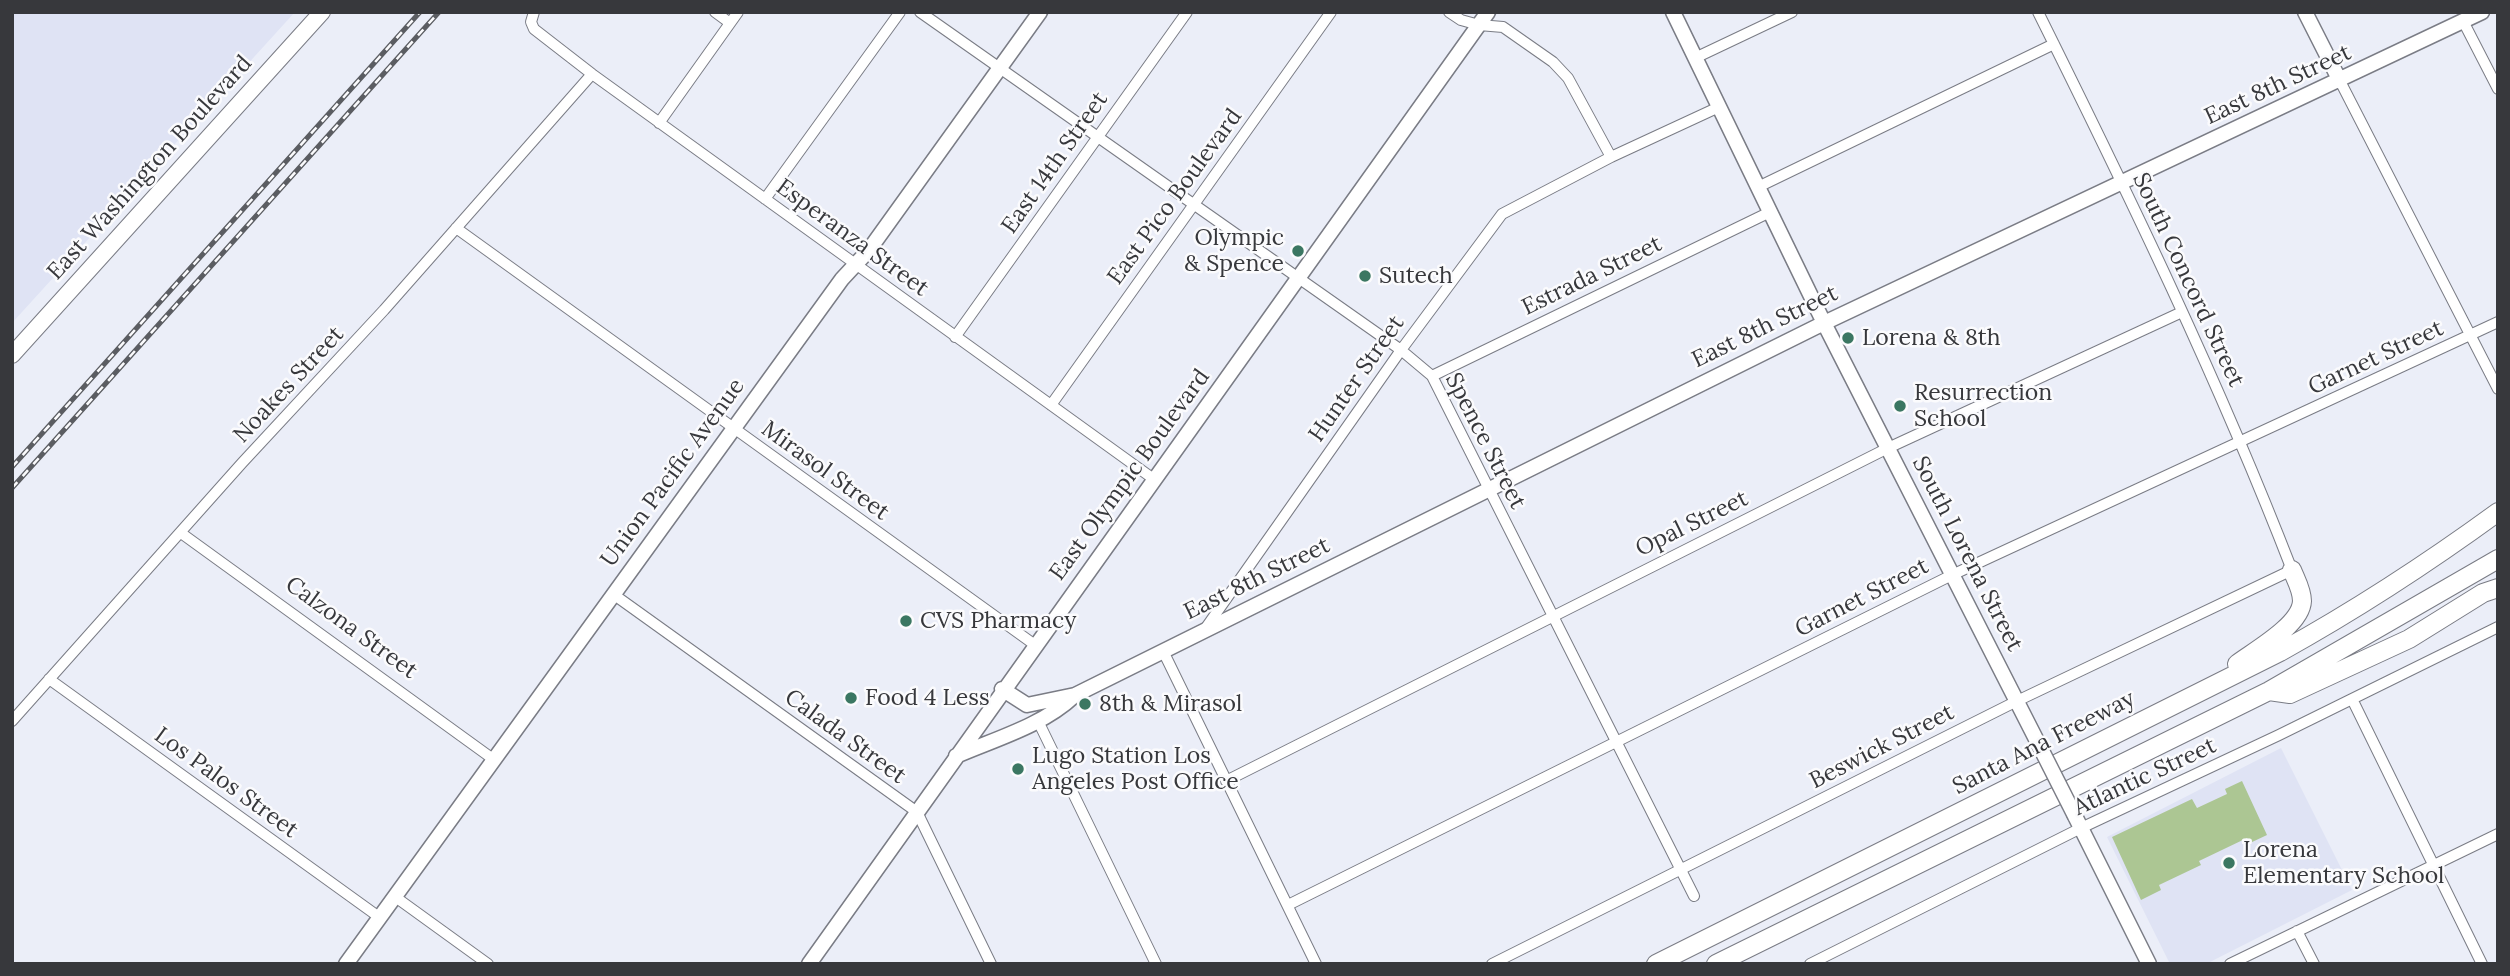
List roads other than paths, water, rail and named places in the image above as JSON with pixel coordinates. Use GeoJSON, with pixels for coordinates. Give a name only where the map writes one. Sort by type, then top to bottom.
{"type":"FeatureCollection","features":[{"type":"Feature","properties":{"kind":"highway"},"geometry":{"type":"LineString","coordinates":[[2445,550],[2498,512]]}},
{"type":"Feature","properties":{"kind":"highway"},"geometry":{"type":"LineString","coordinates":[[2445,550],[2498,523]]}},
{"type":"Feature","properties":{"kind":"highway","name":"Santa Ana Freeway"},"geometry":{"type":"LineString","coordinates":[[1656,964],[2328,626],[2445,550]]}},
{"type":"Feature","properties":{"kind":"highway"},"geometry":{"type":"LineString","coordinates":[[2480,570],[2498,552]]}},
{"type":"Feature","properties":{"kind":"highway"},"geometry":{"type":"LineString","coordinates":[[1716,964],[2269,691],[2498,559]]}},
{"type":"Feature","properties":{"kind":"highway"},"geometry":{"type":"LineString","coordinates":[[2194,695],[2293,621],[2300,609],[2302,597],[2292,570]]}},
{"type":"Feature","properties":{"kind":"highway"},"geometry":{"type":"LineString","coordinates":[[2269,691],[2290,694],[2409,639],[2489,589],[2498,588]]}},
{"type":"Feature","properties":{"kind":"main road","name":"East Washington Boulevard"},"geometry":{"type":"LineString","coordinates":[[12,355],[322,12]]}},
{"type":"Feature","properties":{"kind":"main road","name":"Union Pacific Avenue"},"geometry":{"type":"LineString","coordinates":[[346,964],[733,428],[842,279],[869,250],[1040,12]]}},
{"type":"Feature","properties":{"kind":"main road","name":"East Olympic Boulevard"},"geometry":{"type":"LineString","coordinates":[[816,960],[1002,689],[1488,12]]}},
{"type":"Feature","properties":{"kind":"main road","name":"South Lorena Street"},"geometry":{"type":"LineString","coordinates":[[1673,12],[1824,323],[2149,964]]}},
{"type":"Feature","properties":{"kind":"main road"},"geometry":{"type":"LineString","coordinates":[[2305,12],[2340,81]]}},
{"type":"Feature","properties":{"kind":"main road","name":"East 8th Street"},"geometry":{"type":"LineString","coordinates":[[1002,689],[1027,705],[1075,695],[1824,323],[2482,12]]}},
{"type":"Feature","properties":{"kind":"main road","name":"East 8th Street"},"geometry":{"type":"LineString","coordinates":[[956,756],[1038,721],[1061,708],[1075,695]]}},
{"type":"Feature","properties":{"kind":"street"},"geometry":{"type":"LineString","coordinates":[[715,12],[730,23]]}},
{"type":"Feature","properties":{"kind":"street"},"geometry":{"type":"LineString","coordinates":[[659,123],[738,12]]}},
{"type":"Feature","properties":{"kind":"street"},"geometry":{"type":"LineString","coordinates":[[765,200],[900,12]]}},
{"type":"Feature","properties":{"kind":"street","name":"Spence Street"},"geometry":{"type":"LineString","coordinates":[[920,12],[1401,350],[1432,376],[1615,744],[1694,896]]}},
{"type":"Feature","properties":{"kind":"street","name":"East 14th Street"},"geometry":{"type":"LineString","coordinates":[[955,337],[1187,12]]}},
{"type":"Feature","properties":{"kind":"street","name":"East Pico Boulevard"},"geometry":{"type":"LineString","coordinates":[[1051,405],[1331,12]]}},
{"type":"Feature","properties":{"kind":"street"},"geometry":{"type":"LineString","coordinates":[[1449,12],[1461,20],[1503,27],[1533,47],[1568,78],[1611,157]]}},
{"type":"Feature","properties":{"kind":"street"},"geometry":{"type":"LineString","coordinates":[[1695,58],[1792,12]]}},
{"type":"Feature","properties":{"kind":"street","name":"South Concord Street"},"geometry":{"type":"LineString","coordinates":[[2038,12],[2122,183],[2241,441],[2292,570]]}},
{"type":"Feature","properties":{"kind":"street","name":"Esperanza Street"},"geometry":{"type":"LineString","coordinates":[[533,17],[540,35],[592,74],[1154,480]]}},
{"type":"Feature","properties":{"kind":"street"},"geometry":{"type":"LineString","coordinates":[[2463,21],[2498,89]]}},
{"type":"Feature","properties":{"kind":"street"},"geometry":{"type":"LineString","coordinates":[[1758,187],[2054,44]]}},
{"type":"Feature","properties":{"kind":"street","name":"Noakes Street"},"geometry":{"type":"LineString","coordinates":[[12,721],[592,74]]}},
{"type":"Feature","properties":{"kind":"street"},"geometry":{"type":"LineString","coordinates":[[2340,81],[2498,389]]}},
{"type":"Feature","properties":{"kind":"street","name":"Hunter Street"},"geometry":{"type":"LineString","coordinates":[[1205,630],[1401,350],[1502,214],[1611,157],[1719,107]]}},
{"type":"Feature","properties":{"kind":"street","name":"Estrada Street"},"geometry":{"type":"LineString","coordinates":[[1432,376],[1770,212]]}},
{"type":"Feature","properties":{"kind":"street","name":"Mirasol Street"},"geometry":{"type":"LineString","coordinates":[[456,228],[1035,645]]}},
{"type":"Feature","properties":{"kind":"street","name":"Opal Street"},"geometry":{"type":"LineString","coordinates":[[1226,781],[1888,448],[2182,313]]}},
{"type":"Feature","properties":{"kind":"street","name":"Garnet Street"},"geometry":{"type":"LineString","coordinates":[[1287,905],[1952,575],[2498,322]]}},
{"type":"Feature","properties":{"kind":"street","name":"Calzona Street"},"geometry":{"type":"LineString","coordinates":[[181,533],[493,759]]}},
{"type":"Feature","properties":{"kind":"street","name":"Beswick Street"},"geometry":{"type":"LineString","coordinates":[[1492,964],[2017,701],[2292,570]]}},
{"type":"Feature","properties":{"kind":"street","name":"Calada Street"},"geometry":{"type":"LineString","coordinates":[[613,594],[917,812],[991,964]]}},
{"type":"Feature","properties":{"kind":"street","name":"Atlantic Street"},"geometry":{"type":"LineString","coordinates":[[1810,964],[2078,822],[2352,699],[2498,627]]}},
{"type":"Feature","properties":{"kind":"street"},"geometry":{"type":"LineString","coordinates":[[1163,651],[1316,964]]}},
{"type":"Feature","properties":{"kind":"street","name":"Los Palos Street"},"geometry":{"type":"LineString","coordinates":[[49,679],[379,917]]}},
{"type":"Feature","properties":{"kind":"street"},"geometry":{"type":"LineString","coordinates":[[2352,699],[2482,964]]}},
{"type":"Feature","properties":{"kind":"street"},"geometry":{"type":"LineString","coordinates":[[1038,721],[1156,964]]}},
{"type":"Feature","properties":{"kind":"street"},"geometry":{"type":"LineString","coordinates":[[2230,964],[2498,834]]}},
{"type":"Feature","properties":{"kind":"street"},"geometry":{"type":"LineString","coordinates":[[394,897],[488,964]]}},
{"type":"Feature","properties":{"kind":"street"},"geometry":{"type":"LineString","coordinates":[[2297,931],[2314,964]]}},
{"type":"Feature","properties":{"kind":"railway"},"geometry":{"type":"LineString","coordinates":[[12,467],[420,12]]}},
{"type":"Feature","properties":{"kind":"railway"},"geometry":{"type":"LineString","coordinates":[[12,488],[439,12]]}},
{"type":"Feature","properties":{"kind":"place","name":"Olympic & Spence"},"geometry":{"type":"Point","coordinates":[1298,251]}},
{"type":"Feature","properties":{"kind":"place","name":"Sutech"},"geometry":{"type":"Point","coordinates":[1365,276]}},
{"type":"Feature","properties":{"kind":"place","name":"Lorena & 8th"},"geometry":{"type":"Point","coordinates":[1848,338]}},
{"type":"Feature","properties":{"kind":"place","name":"Resurrection School"},"geometry":{"type":"Point","coordinates":[1900,406]}},
{"type":"Feature","properties":{"kind":"place","name":"CVS Pharmacy"},"geometry":{"type":"Point","coordinates":[906,621]}},
{"type":"Feature","properties":{"kind":"place","name":"Food 4 Less"},"geometry":{"type":"Point","coordinates":[851,698]}},
{"type":"Feature","properties":{"kind":"place","name":"8th & Mirasol"},"geometry":{"type":"Point","coordinates":[1085,704]}},
{"type":"Feature","properties":{"kind":"place","name":"Lugo Station Los Angeles Post Office"},"geometry":{"type":"Point","coordinates":[1018,769]}},
{"type":"Feature","properties":{"kind":"place","name":"Lorena Elementary School"},"geometry":{"type":"Point","coordinates":[2229,863]}}]}
